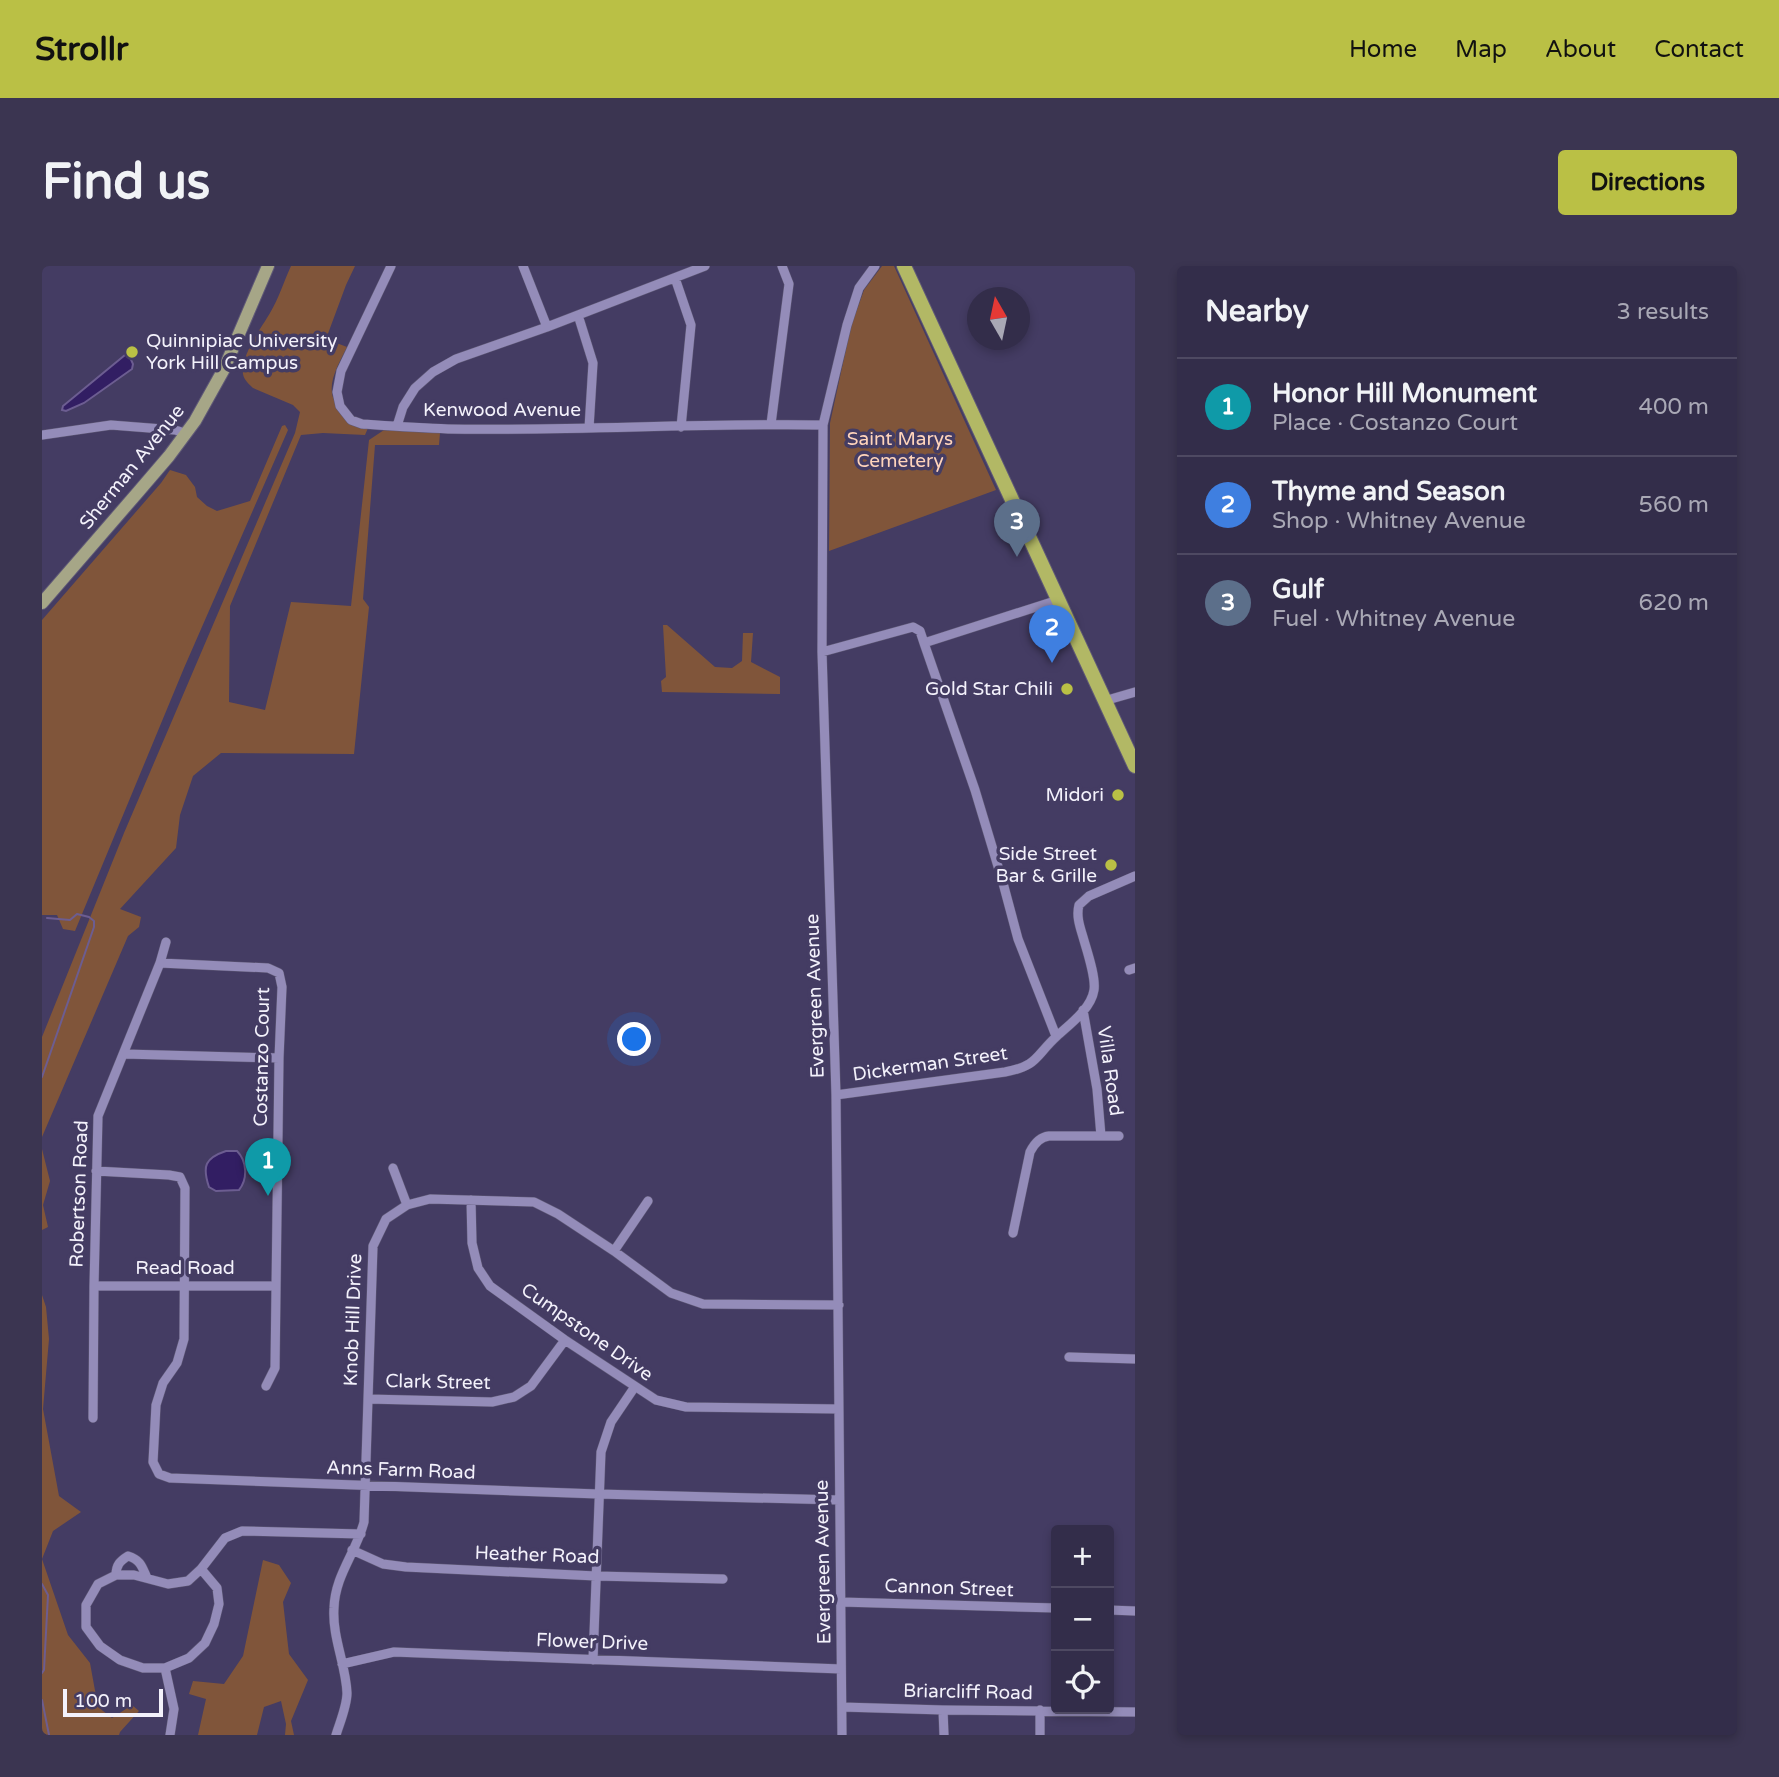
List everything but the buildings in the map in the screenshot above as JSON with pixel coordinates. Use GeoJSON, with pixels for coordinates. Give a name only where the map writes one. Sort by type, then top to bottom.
{"type":"FeatureCollection","features":[{"type":"Feature","properties":{"kind":"highway"},"geometry":{"type":"LineString","coordinates":[[904,266],[1135,766]]}},
{"type":"Feature","properties":{"kind":"main road","name":"Sherman Avenue"},"geometry":{"type":"LineString","coordinates":[[42,603],[186,433],[224,369],[268,266]]}},
{"type":"Feature","properties":{"kind":"street","name":"Kenwood Avenue"},"geometry":{"type":"LineString","coordinates":[[391,266],[341,371],[337,392],[340,406],[351,420],[362,424],[447,429],[823,425]]}},
{"type":"Feature","properties":{"kind":"street"},"geometry":{"type":"LineString","coordinates":[[523,266],[547,327]]}},
{"type":"Feature","properties":{"kind":"street"},"geometry":{"type":"LineString","coordinates":[[397,426],[403,407],[415,388],[433,372],[456,359],[705,266]]}},
{"type":"Feature","properties":{"kind":"street"},"geometry":{"type":"LineString","coordinates":[[771,424],[789,284],[782,266]]}},
{"type":"Feature","properties":{"kind":"street","name":"Evergreen Avenue"},"geometry":{"type":"LineString","coordinates":[[842,1735],[836,1095],[822,652],[823,425],[855,300],[859,288],[875,266]]}},
{"type":"Feature","properties":{"kind":"street"},"geometry":{"type":"LineString","coordinates":[[675,278],[691,326],[681,427]]}},
{"type":"Feature","properties":{"kind":"street"},"geometry":{"type":"LineString","coordinates":[[578,315],[593,363],[589,428]]}},
{"type":"Feature","properties":{"kind":"street"},"geometry":{"type":"LineString","coordinates":[[42,435],[121,425],[186,433]]}},
{"type":"Feature","properties":{"kind":"street"},"geometry":{"type":"LineString","coordinates":[[924,643],[1058,600]]}},
{"type":"Feature","properties":{"kind":"street"},"geometry":{"type":"LineString","coordinates":[[822,652],[913,627],[920,631],[975,790],[1018,939],[1056,1036]]}},
{"type":"Feature","properties":{"kind":"street"},"geometry":{"type":"LineString","coordinates":[[1104,701],[1135,692]]}},
{"type":"Feature","properties":{"kind":"street","name":"Dickerman Street"},"geometry":{"type":"LineString","coordinates":[[836,1095],[1017,1069],[1034,1061],[1092,997],[1094,985],[1078,919],[1079,905],[1089,896],[1135,877]]}},
{"type":"Feature","properties":{"kind":"street","name":"Robertson Road"},"geometry":{"type":"LineString","coordinates":[[93,1418],[98,1116],[166,942]]}},
{"type":"Feature","properties":{"kind":"street","name":"Costanzo Court"},"geometry":{"type":"LineString","coordinates":[[160,963],[268,968],[279,973],[282,987],[275,1368],[266,1386]]}},
{"type":"Feature","properties":{"kind":"street","name":"Villa Road"},"geometry":{"type":"LineString","coordinates":[[1083,1010],[1097,1089],[1101,1136]]}},
{"type":"Feature","properties":{"kind":"street"},"geometry":{"type":"LineString","coordinates":[[124,1054],[279,1058]]}},
{"type":"Feature","properties":{"kind":"street"},"geometry":{"type":"LineString","coordinates":[[1013,1233],[1033,1146],[1045,1136],[1119,1136]]}},
{"type":"Feature","properties":{"kind":"street"},"geometry":{"type":"LineString","coordinates":[[393,1168],[407,1205],[430,1199],[534,1202],[558,1214],[614,1251],[671,1293],[704,1304],[839,1305]]}},
{"type":"Feature","properties":{"kind":"street"},"geometry":{"type":"LineString","coordinates":[[96,1171],[180,1177],[185,1188],[186,1286]]}},
{"type":"Feature","properties":{"kind":"street","name":"Cumpstone Drive"},"geometry":{"type":"LineString","coordinates":[[471,1200],[472,1243],[478,1268],[490,1286],[634,1388],[656,1400],[686,1407],[839,1409]]}},
{"type":"Feature","properties":{"kind":"street"},"geometry":{"type":"LineString","coordinates":[[614,1251],[648,1201]]}},
{"type":"Feature","properties":{"kind":"street","name":"Knob Hill Drive"},"geometry":{"type":"LineString","coordinates":[[336,1735],[347,1695],[336,1636],[334,1608],[338,1581],[364,1522],[373,1246],[386,1219],[407,1205]]}},
{"type":"Feature","properties":{"kind":"street","name":"Read Road"},"geometry":{"type":"LineString","coordinates":[[94,1286],[276,1286]]}},
{"type":"Feature","properties":{"kind":"street","name":"Anns Farm Road"},"geometry":{"type":"LineString","coordinates":[[186,1286],[184,1339],[177,1363],[163,1383],[156,1405],[153,1462],[159,1474],[170,1478],[839,1500]]}},
{"type":"Feature","properties":{"kind":"street","name":"Clark Street"},"geometry":{"type":"LineString","coordinates":[[368,1399],[492,1402],[514,1397],[531,1386],[565,1340]]}},
{"type":"Feature","properties":{"kind":"street"},"geometry":{"type":"LineString","coordinates":[[1069,1357],[1135,1359]]}},
{"type":"Feature","properties":{"kind":"street"},"geometry":{"type":"LineString","coordinates":[[593,1660],[601,1452],[611,1422],[634,1388]]}},
{"type":"Feature","properties":{"kind":"street"},"geometry":{"type":"LineString","coordinates":[[201,1569],[217,1588],[219,1604],[205,1643],[189,1658],[165,1668],[142,1668],[120,1660],[100,1646],[86,1628],[86,1605],[98,1584],[116,1575],[134,1575],[168,1584],[188,1581],[225,1538],[243,1531],[361,1534]]}},
{"type":"Feature","properties":{"kind":"street","name":"Heather Road"},"geometry":{"type":"LineString","coordinates":[[352,1550],[383,1564],[406,1567],[723,1579]]}},
{"type":"Feature","properties":{"kind":"street"},"geometry":{"type":"LineString","coordinates":[[116,1575],[116,1567],[128,1556],[136,1558],[147,1578]]}},
{"type":"Feature","properties":{"kind":"street","name":"Cannon Street"},"geometry":{"type":"LineString","coordinates":[[841,1602],[1051,1608]]}},
{"type":"Feature","properties":{"kind":"street"},"geometry":{"type":"LineString","coordinates":[[1114,1610],[1135,1611]]}},
{"type":"Feature","properties":{"kind":"street","name":"Flower Drive"},"geometry":{"type":"LineString","coordinates":[[342,1664],[394,1652],[841,1669]]}},
{"type":"Feature","properties":{"kind":"street"},"geometry":{"type":"LineString","coordinates":[[165,1668],[174,1709],[170,1735]]}},
{"type":"Feature","properties":{"kind":"street","name":"Briarcliff Road"},"geometry":{"type":"LineString","coordinates":[[842,1707],[1135,1712]]}},
{"type":"Feature","properties":{"kind":"street"},"geometry":{"type":"LineString","coordinates":[[943,1710],[944,1735]]}},
{"type":"Feature","properties":{"kind":"street"},"geometry":{"type":"LineString","coordinates":[[1040,1710],[1040,1735]]}},
{"type":"Feature","properties":{"kind":"green space"},"geometry":{"type":"Polygon","coordinates":[[[291,266],[355,266],[326,339],[347,347],[334,375],[333,398],[344,411],[368,428],[365,435],[301,435],[230,606],[229,702],[265,710],[291,602],[351,606],[369,440],[384,430],[440,433],[439,445],[375,445],[363,599],[369,607],[354,754],[221,753],[193,776],[180,815],[176,848],[120,909],[141,917],[139,927],[128,936],[42,1137],[42,1037],[124,833],[295,433],[300,412],[293,405],[253,388],[243,374],[248,350],[273,307],[291,266]]]}},
{"type":"Feature","properties":{"kind":"green space","name":"Saint Marys Cemetery"},"geometry":{"type":"Polygon","coordinates":[[[882,266],[894,266],[996,490],[829,551],[830,423],[851,326],[864,290],[882,266]]]}},
{"type":"Feature","properties":{"kind":"green space"},"geometry":{"type":"Polygon","coordinates":[[[285,425],[288,430],[184,668],[75,931],[63,929],[57,915],[42,915],[42,620],[170,470],[186,475],[195,487],[197,497],[217,511],[250,501],[282,426],[285,425]]]}},
{"type":"Feature","properties":{"kind":"green space"},"geometry":{"type":"Polygon","coordinates":[[[663,625],[667,625],[715,667],[732,668],[742,661],[743,633],[753,633],[751,662],[780,677],[780,694],[662,692],[661,681],[666,677],[663,625]]]}},
{"type":"Feature","properties":{"kind":"green space"},"geometry":{"type":"Polygon","coordinates":[[[42,1149],[50,1181],[43,1205],[48,1227],[42,1230],[42,1149]]]}},
{"type":"Feature","properties":{"kind":"green space"},"geometry":{"type":"Polygon","coordinates":[[[42,1295],[49,1339],[43,1409],[59,1496],[81,1512],[53,1531],[42,1559],[42,1295]]]}},
{"type":"Feature","properties":{"kind":"green space"},"geometry":{"type":"Polygon","coordinates":[[[42,1559],[68,1635],[90,1663],[98,1707],[112,1718],[132,1705],[139,1711],[119,1735],[42,1735],[42,1559]]]}},
{"type":"Feature","properties":{"kind":"green space"},"geometry":{"type":"Polygon","coordinates":[[[263,1560],[279,1565],[291,1583],[283,1602],[289,1654],[308,1680],[291,1721],[294,1735],[285,1735],[286,1724],[281,1701],[264,1707],[257,1735],[198,1735],[206,1699],[189,1694],[193,1681],[224,1684],[243,1656],[263,1560]]]}},
{"type":"Feature","properties":{"kind":"shaded area"},"geometry":{"type":"Polygon","coordinates":[[[125,355],[129,355],[132,369],[84,403],[66,411],[62,410],[63,406],[125,355]]]}},
{"type":"Feature","properties":{"kind":"shaded area"},"geometry":{"type":"Polygon","coordinates":[[[226,1151],[237,1151],[240,1155],[244,1165],[244,1181],[239,1190],[216,1191],[209,1187],[207,1164],[226,1151]]]}},
{"type":"Feature","properties":{"kind":"waterway"},"geometry":{"type":"LineString","coordinates":[[42,1077],[94,927],[94,921],[89,917],[77,914],[70,920],[47,918]]}},
{"type":"Feature","properties":{"kind":"waterway"},"geometry":{"type":"LineString","coordinates":[[42,1584],[48,1595],[42,1673]]}},
{"type":"Feature","properties":{"kind":"waterway"},"geometry":{"type":"LineString","coordinates":[[42,1700],[49,1735]]}},
{"type":"Feature","properties":{"kind":"place","name":"Quinnipiac University York Hill Campus"},"geometry":{"type":"Point","coordinates":[132,352]}},
{"type":"Feature","properties":{"kind":"place","name":"Gulf"},"geometry":{"type":"Point","coordinates":[1017,557]}},
{"type":"Feature","properties":{"kind":"place","name":"Thyme and Season"},"geometry":{"type":"Point","coordinates":[1052,663]}},
{"type":"Feature","properties":{"kind":"place","name":"Gold Star Chili"},"geometry":{"type":"Point","coordinates":[1067,689]}},
{"type":"Feature","properties":{"kind":"place","name":"Midori"},"geometry":{"type":"Point","coordinates":[1118,795]}},
{"type":"Feature","properties":{"kind":"place","name":"Side Street Bar & Grille"},"geometry":{"type":"Point","coordinates":[1111,865]}},
{"type":"Feature","properties":{"kind":"place","name":"Honor Hill Monument"},"geometry":{"type":"Point","coordinates":[268,1196]}}]}
